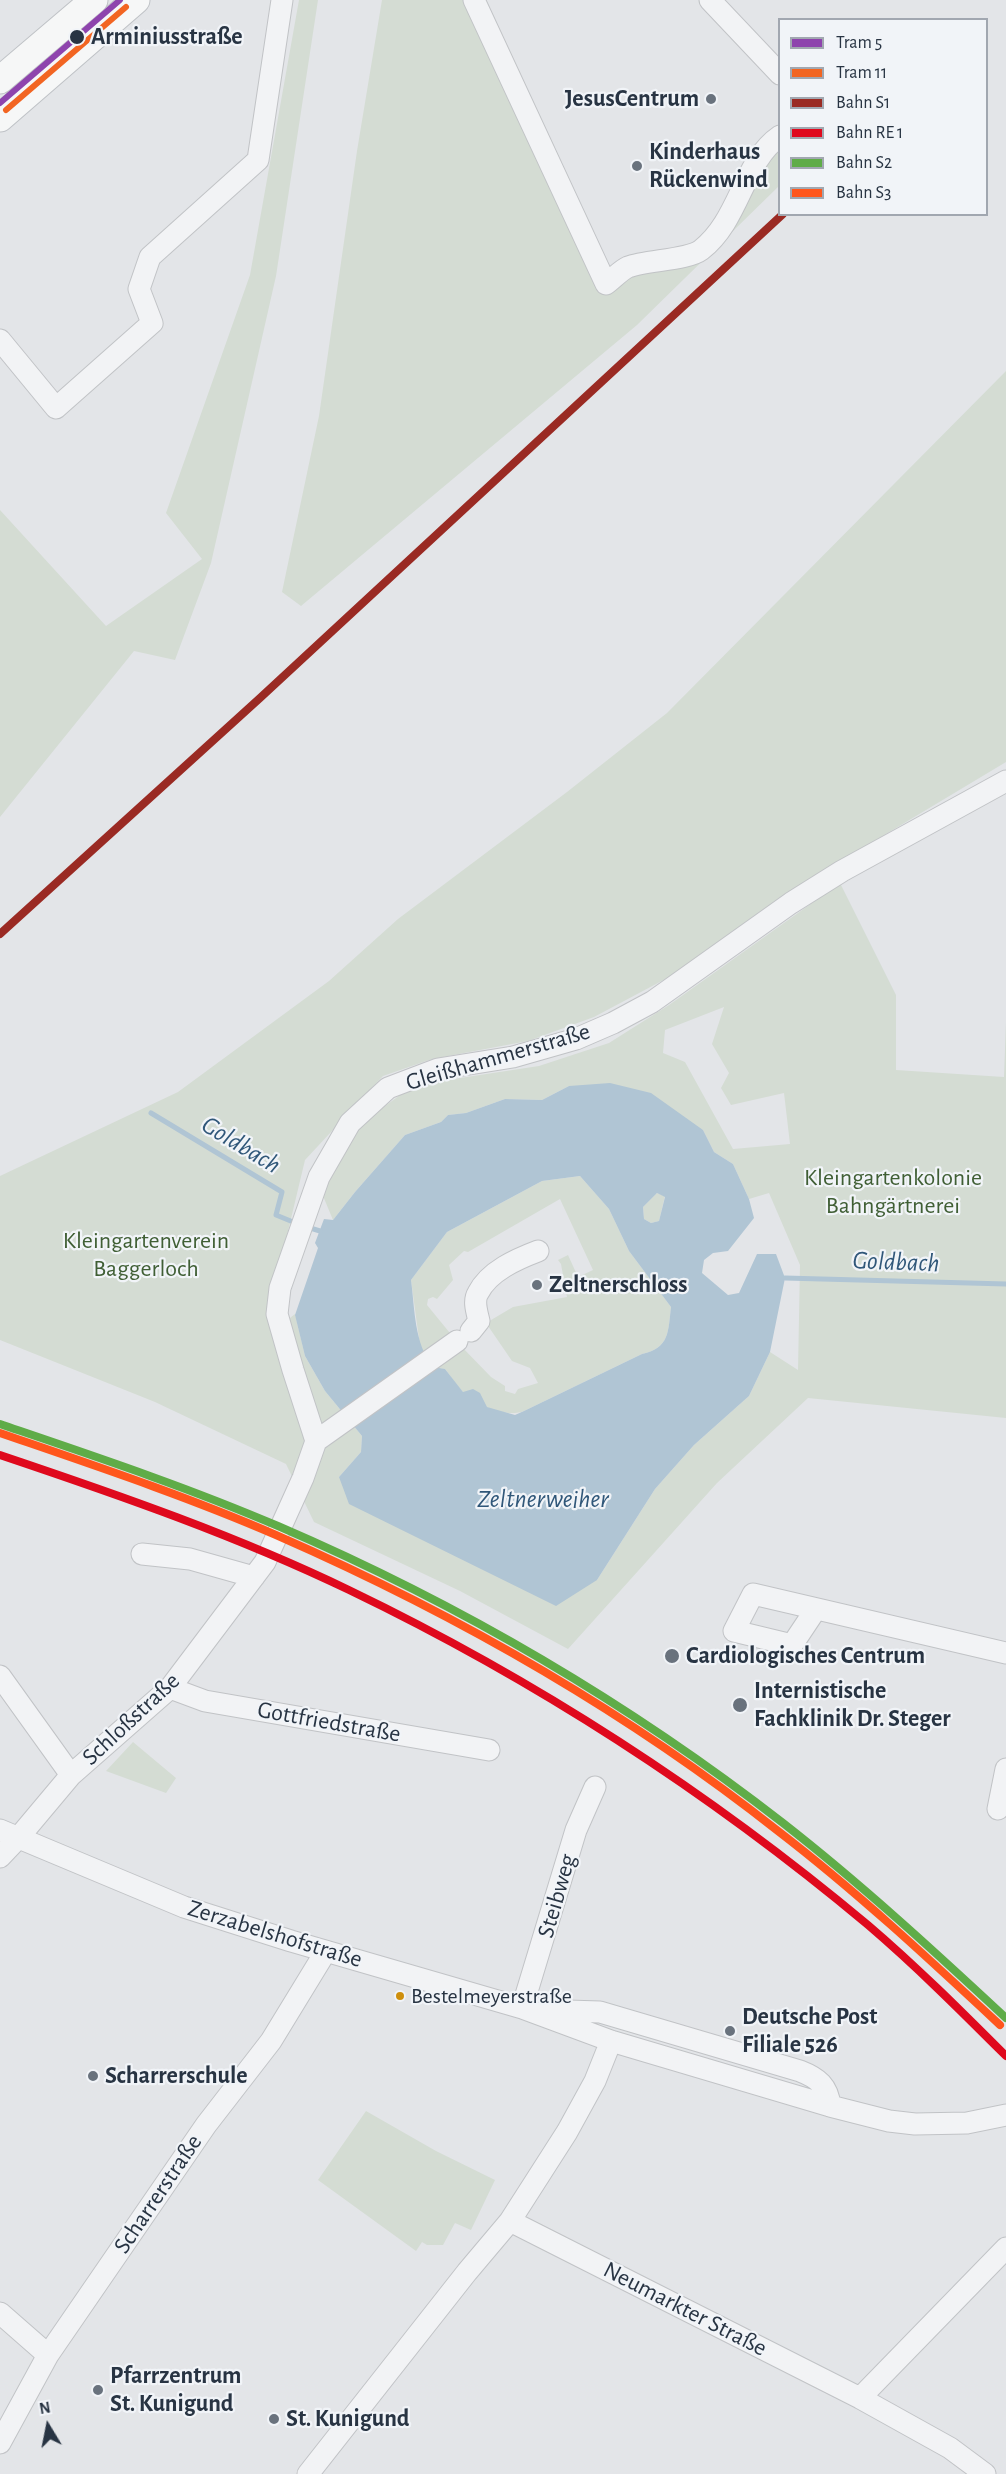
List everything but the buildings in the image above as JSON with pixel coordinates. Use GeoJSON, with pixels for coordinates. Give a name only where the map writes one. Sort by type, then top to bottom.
{"type":"FeatureCollection","features":[{"type":"Feature","properties":{"kind":"main road"},"geometry":{"type":"LineString","coordinates":[[0,80],[94,0]]}},
{"type":"Feature","properties":{"kind":"main road"},"geometry":{"type":"LineString","coordinates":[[3,109],[136,0]]}},
{"type":"Feature","properties":{"kind":"street"},"geometry":{"type":"LineString","coordinates":[[0,340],[56,408],[152,323],[139,289],[150,257],[258,160],[282,0]]}},
{"type":"Feature","properties":{"kind":"street"},"geometry":{"type":"LineString","coordinates":[[474,0],[606,284],[627,267],[699,251],[732,214],[759,157],[778,138]]}},
{"type":"Feature","properties":{"kind":"street"},"geometry":{"type":"LineString","coordinates":[[710,0],[778,72]]}},
{"type":"Feature","properties":{"kind":"street","name":"Gleißhammerstraße"},"geometry":{"type":"LineString","coordinates":[[316,1441],[292,1371],[277,1314],[280,1288],[319,1177],[350,1123],[388,1088],[438,1069],[513,1057],[576,1039],[613,1023],[652,1002],[791,903],[843,871],[1006,781]]}},
{"type":"Feature","properties":{"kind":"street"},"geometry":{"type":"LineString","coordinates":[[316,1441],[464,1336],[478,1321],[475,1305],[477,1294],[510,1263],[538,1251]]}},
{"type":"Feature","properties":{"kind":"street","name":"Schloßstraße"},"geometry":{"type":"LineString","coordinates":[[0,1857],[10,1834],[71,1775],[171,1688],[265,1562],[303,1479],[316,1441]]}},
{"type":"Feature","properties":{"kind":"street"},"geometry":{"type":"LineString","coordinates":[[142,1554],[190,1559],[254,1577]]}},
{"type":"Feature","properties":{"kind":"street"},"geometry":{"type":"LineString","coordinates":[[816,1608],[1006,1653]]}},
{"type":"Feature","properties":{"kind":"street"},"geometry":{"type":"LineString","coordinates":[[0,1676],[71,1775]]}},
{"type":"Feature","properties":{"kind":"street","name":"Gottfriedstraße"},"geometry":{"type":"LineString","coordinates":[[171,1688],[205,1701],[489,1750]]}},
{"type":"Feature","properties":{"kind":"street"},"geometry":{"type":"LineString","coordinates":[[998,1809],[1006,1769]]}},
{"type":"Feature","properties":{"kind":"street","name":"Steibweg"},"geometry":{"type":"LineString","coordinates":[[530,2010],[576,1830],[595,1787]]}},
{"type":"Feature","properties":{"kind":"street","name":"Zerzabelshofstraße"},"geometry":{"type":"LineString","coordinates":[[10,1834],[184,1907],[530,2010],[611,2041],[831,2106],[889,2121],[915,2124],[967,2123],[1006,2115]]}},
{"type":"Feature","properties":{"kind":"street","name":"Scharrerstraße"},"geometry":{"type":"LineString","coordinates":[[0,2444],[48,2355],[206,2125],[271,2041],[326,1951]]}},
{"type":"Feature","properties":{"kind":"street","name":"Zerzabelshofstraße"},"geometry":{"type":"LineString","coordinates":[[530,2010],[600,2012],[711,2041],[815,2077],[824,2085],[831,2106]]}},
{"type":"Feature","properties":{"kind":"street"},"geometry":{"type":"LineString","coordinates":[[308,2474],[510,2221],[567,2132],[595,2081],[611,2041]]}},
{"type":"Feature","properties":{"kind":"street"},"geometry":{"type":"LineString","coordinates":[[703,2069],[711,2041]]}},
{"type":"Feature","properties":{"kind":"street","name":"Neumarkter Straße"},"geometry":{"type":"LineString","coordinates":[[510,2221],[860,2398],[950,2448],[985,2474]]}},
{"type":"Feature","properties":{"kind":"street"},"geometry":{"type":"LineString","coordinates":[[860,2398],[1006,2248]]}},
{"type":"Feature","properties":{"kind":"street"},"geometry":{"type":"LineString","coordinates":[[0,2313],[48,2355]]}},
{"type":"Feature","properties":{"kind":"green space"},"geometry":{"type":"Polygon","coordinates":[[[299,0],[318,0],[276,276],[211,563],[175,660],[134,651],[0,817],[0,510],[106,626],[202,559],[166,513],[250,275],[299,0]]]}},
{"type":"Feature","properties":{"kind":"green space"},"geometry":{"type":"Polygon","coordinates":[[[382,0],[465,0],[601,294],[634,271],[700,257],[778,144],[778,187],[637,325],[301,606],[282,592],[319,416],[357,151],[382,0]]]}},
{"type":"Feature","properties":{"kind":"green space","name":"Kleingartenverein Baggerloch"},"geometry":{"type":"Polygon","coordinates":[[[1006,371],[1006,762],[866,846],[703,959],[594,1017],[528,1041],[432,1059],[383,1076],[305,1160],[279,1269],[271,1333],[295,1314],[305,1356],[325,1391],[362,1436],[361,1452],[339,1477],[597,1580],[655,1489],[694,1445],[749,1396],[770,1352],[798,1370],[800,1265],[769,1193],[749,1199],[733,1164],[714,1152],[703,1130],[569,1086],[542,1100],[505,1099],[466,1113],[448,1115],[441,1122],[405,1135],[333,1220],[321,1191],[356,1127],[414,1085],[539,1066],[609,1043],[669,1005],[840,883],[896,995],[896,1070],[1004,1077],[1006,1022],[1006,1418],[808,1398],[717,1483],[568,1649],[460,1591],[314,1522],[286,1464],[155,1402],[0,1340],[0,1176],[178,1092],[329,981],[398,919],[567,792],[667,713],[1006,371]],[[724,1007],[665,1030],[663,1053],[685,1062],[733,1149],[790,1144],[784,1093],[731,1105],[721,1088],[729,1073],[712,1044],[724,1007]]]}},
{"type":"Feature","properties":{"kind":"green space"},"geometry":{"type":"Polygon","coordinates":[[[580,1176],[609,1209],[629,1251],[671,1307],[666,1337],[658,1348],[524,1411],[500,1412],[484,1406],[458,1387],[445,1369],[433,1368],[461,1346],[491,1377],[505,1386],[505,1391],[515,1394],[518,1389],[538,1383],[530,1368],[512,1361],[486,1323],[513,1307],[567,1297],[561,1264],[558,1260],[568,1255],[578,1277],[593,1270],[560,1199],[468,1252],[464,1251],[449,1265],[453,1280],[437,1299],[433,1297],[428,1299],[427,1305],[454,1338],[426,1358],[420,1346],[411,1280],[447,1232],[542,1181],[580,1176]]]}},
{"type":"Feature","properties":{"kind":"green space"},"geometry":{"type":"Polygon","coordinates":[[[657,1193],[665,1196],[659,1221],[651,1223],[644,1219],[643,1207],[657,1193]]]}},
{"type":"Feature","properties":{"kind":"green space"},"geometry":{"type":"Polygon","coordinates":[[[133,1742],[176,1778],[166,1793],[106,1771],[133,1742]]]}},
{"type":"Feature","properties":{"kind":"green space"},"geometry":{"type":"Polygon","coordinates":[[[366,2111],[436,2151],[495,2180],[471,2230],[455,2223],[443,2245],[427,2245],[422,2242],[416,2251],[318,2180],[366,2111]]]}},
{"type":"Feature","properties":{"kind":"water","name":"Zeltnerweiher"},"geometry":{"type":"Polygon","coordinates":[[[610,1083],[651,1093],[703,1130],[714,1152],[733,1164],[749,1199],[754,1218],[728,1251],[713,1253],[704,1260],[702,1273],[728,1295],[739,1293],[757,1254],[776,1254],[785,1278],[770,1352],[749,1396],[694,1445],[655,1489],[597,1580],[556,1606],[349,1504],[339,1477],[361,1452],[362,1436],[325,1391],[305,1356],[295,1315],[318,1248],[315,1243],[324,1219],[333,1220],[405,1135],[441,1122],[448,1115],[466,1113],[505,1099],[542,1100],[569,1086],[610,1083]],[[580,1176],[542,1181],[447,1232],[411,1280],[416,1326],[427,1358],[433,1367],[445,1369],[463,1392],[473,1389],[480,1393],[487,1407],[515,1415],[658,1348],[666,1337],[671,1307],[629,1251],[609,1209],[580,1176]],[[657,1193],[643,1207],[644,1219],[651,1223],[659,1221],[665,1197],[657,1193]]]}},
{"type":"Feature","properties":{"kind":"waterway","name":"Goldbach"},"geometry":{"type":"LineString","coordinates":[[151,1113],[282,1192],[276,1215],[298,1224]]}},
{"type":"Feature","properties":{"kind":"waterway","name":"Goldbach"},"geometry":{"type":"LineString","coordinates":[[307,1227],[320,1231]]}},
{"type":"Feature","properties":{"kind":"waterway","name":"Goldbach"},"geometry":{"type":"LineString","coordinates":[[785,1278],[1006,1284]]}},
{"type":"Feature","properties":{"kind":"tram line","name":"5"},"geometry":{"type":"LineString","coordinates":[[0,103],[120,0]]}},
{"type":"Feature","properties":{"kind":"tram line","name":"11"},"geometry":{"type":"LineString","coordinates":[[6,110],[126,7]]}},
{"type":"Feature","properties":{"kind":"rail line","name":"S1"},"geometry":{"type":"LineString","coordinates":[[0,934],[260,698],[781,216]]}},
{"type":"Feature","properties":{"kind":"rail line","name":"S2"},"geometry":{"type":"LineString","coordinates":[[0,1424],[175,1485],[278,1526],[411,1588],[540,1659],[665,1737],[783,1823],[869,1894],[1006,2018]]}},
{"type":"Feature","properties":{"kind":"rail line","name":"S3"},"geometry":{"type":"LineString","coordinates":[[0,1433],[174,1494],[276,1535],[408,1597],[537,1667],[660,1745],[778,1831],[864,1901],[1000,2025]]}},
{"type":"Feature","properties":{"kind":"transit line"},"geometry":{"type":"LineString","coordinates":[[0,1455],[177,1517],[307,1570],[418,1625],[553,1700],[683,1784],[808,1876],[903,1956],[1006,2056]]}},
{"type":"Feature","properties":{"kind":"place","name":"Arminiusstraße"},"geometry":{"type":"Point","coordinates":[77,37]}},
{"type":"Feature","properties":{"kind":"place","name":"JesusCentrum"},"geometry":{"type":"Point","coordinates":[711,99]}},
{"type":"Feature","properties":{"kind":"place","name":"Kinderhaus Rückenwind"},"geometry":{"type":"Point","coordinates":[637,166]}},
{"type":"Feature","properties":{"kind":"place","name":"Zeltnerschloss"},"geometry":{"type":"Point","coordinates":[537,1285]}},
{"type":"Feature","properties":{"kind":"place","name":"Cardiologisches Centrum"},"geometry":{"type":"Point","coordinates":[672,1656]}},
{"type":"Feature","properties":{"kind":"place","name":"Internistische Fachklinik Dr. Steger"},"geometry":{"type":"Point","coordinates":[740,1705]}},
{"type":"Feature","properties":{"kind":"place","name":"Bestelmeyerstraße"},"geometry":{"type":"Point","coordinates":[400,1996]}},
{"type":"Feature","properties":{"kind":"place","name":"Deutsche Post Filiale 526"},"geometry":{"type":"Point","coordinates":[730,2031]}},
{"type":"Feature","properties":{"kind":"place","name":"Scharrerschule"},"geometry":{"type":"Point","coordinates":[93,2076]}},
{"type":"Feature","properties":{"kind":"place","name":"Pfarrzentrum St. Kunigund"},"geometry":{"type":"Point","coordinates":[98,2390]}},
{"type":"Feature","properties":{"kind":"place","name":"St. Kunigund"},"geometry":{"type":"Point","coordinates":[274,2419]}},
{"type":"Feature","properties":{"kind":"park label","name":"Kleingartenkolonie Bahngärtnerei"},"geometry":{"type":"Point","coordinates":[893,1192]}}]}
